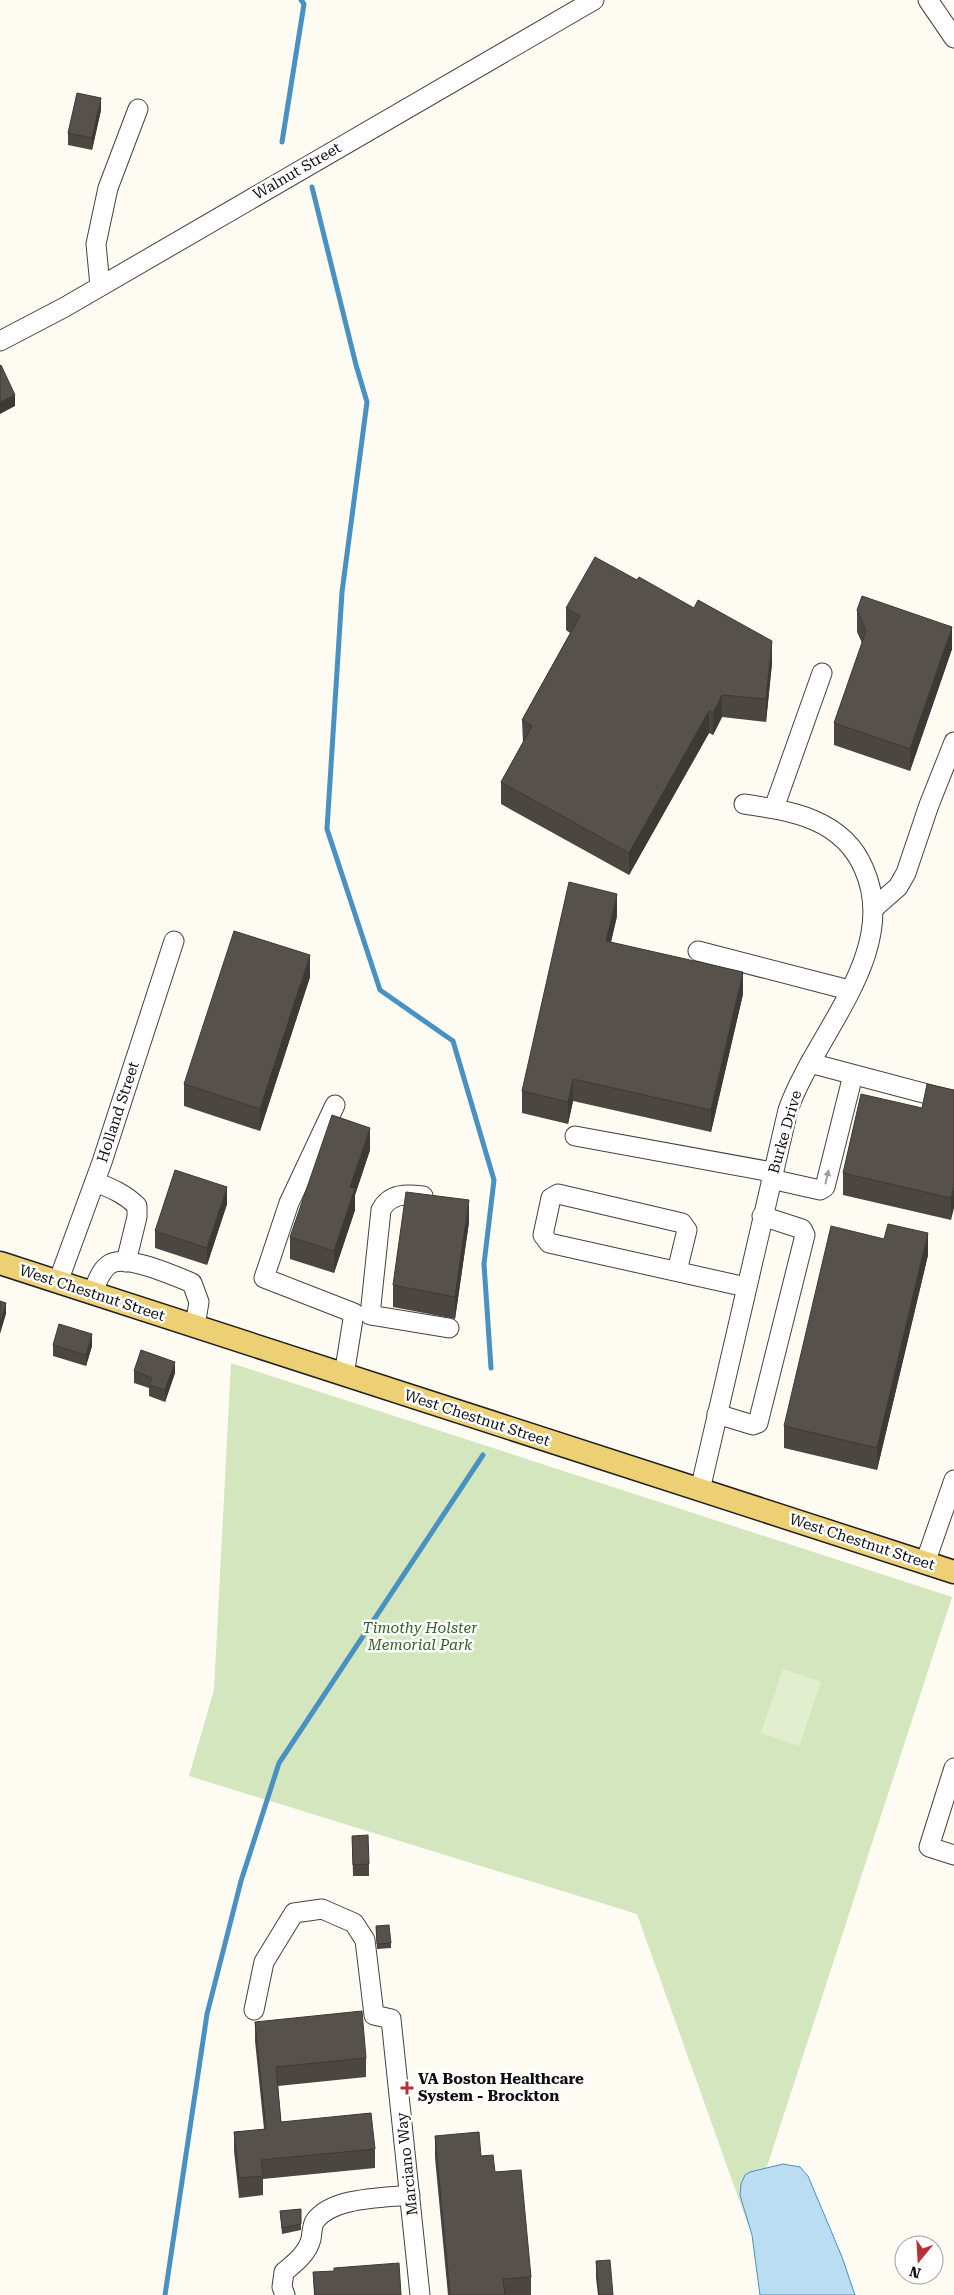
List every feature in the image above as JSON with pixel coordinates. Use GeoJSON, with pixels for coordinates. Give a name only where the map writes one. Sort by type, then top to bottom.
{"type":"FeatureCollection","features":[{"type":"Feature","properties":{"kind":"main road","name":"West Chestnut Street"},"geometry":{"type":"LineString","coordinates":[[0,1263],[954,1572]]}},
{"type":"Feature","properties":{"kind":"street","name":"Walnut Street"},"geometry":{"type":"LineString","coordinates":[[0,341],[100,286],[594,0]]}},
{"type":"Feature","properties":{"kind":"street"},"geometry":{"type":"LineString","coordinates":[[928,0],[954,38]]}},
{"type":"Feature","properties":{"kind":"street"},"geometry":{"type":"LineString","coordinates":[[100,286],[96,244],[108,188],[138,109]]}},
{"type":"Feature","properties":{"kind":"street"},"geometry":{"type":"LineString","coordinates":[[774,808],[822,672]]}},
{"type":"Feature","properties":{"kind":"street"},"geometry":{"type":"LineString","coordinates":[[874,908],[898,887],[906,872],[932,797],[954,742]]}},
{"type":"Feature","properties":{"kind":"street","name":"Burke Drive"},"geometry":{"type":"LineString","coordinates":[[700,1490],[771,1176],[788,1110],[866,954],[871,937],[874,908],[872,890],[861,860],[840,836],[810,817],[774,808],[744,804]]}},
{"type":"Feature","properties":{"kind":"street","name":"Holland Street"},"geometry":{"type":"LineString","coordinates":[[58,1282],[95,1182],[174,941]]}},
{"type":"Feature","properties":{"kind":"street"},"geometry":{"type":"LineString","coordinates":[[698,951],[849,990]]}},
{"type":"Feature","properties":{"kind":"street"},"geometry":{"type":"LineString","coordinates":[[810,1063],[954,1101]]}},
{"type":"Feature","properties":{"kind":"street"},"geometry":{"type":"LineString","coordinates":[[575,1136],[771,1176],[820,1190],[825,1187],[852,1075]]}},
{"type":"Feature","properties":{"kind":"street"},"geometry":{"type":"LineString","coordinates":[[335,1105],[289,1203],[264,1278],[362,1314],[449,1328]]}},
{"type":"Feature","properties":{"kind":"street"},"geometry":{"type":"LineString","coordinates":[[95,1182],[114,1189],[137,1206],[137,1218],[126,1262]]}},
{"type":"Feature","properties":{"kind":"street"},"geometry":{"type":"LineString","coordinates":[[344,1375],[362,1314],[381,1210],[385,1202],[394,1196],[406,1194],[422,1196]]}},
{"type":"Feature","properties":{"kind":"street"},"geometry":{"type":"LineString","coordinates":[[677,1271],[686,1230],[682,1223],[558,1194],[551,1198],[543,1235],[549,1243],[746,1287]]}},
{"type":"Feature","properties":{"kind":"street"},"geometry":{"type":"LineString","coordinates":[[717,1414],[753,1425],[758,1423],[804,1235],[802,1229],[762,1216]]}},
{"type":"Feature","properties":{"kind":"street"},"geometry":{"type":"LineString","coordinates":[[92,1293],[104,1269],[112,1262],[126,1262],[156,1269],[192,1283],[199,1302],[195,1326]]}},
{"type":"Feature","properties":{"kind":"street"},"geometry":{"type":"LineString","coordinates":[[925,1563],[946,1525],[954,1480]]}},
{"type":"Feature","properties":{"kind":"street"},"geometry":{"type":"LineString","coordinates":[[954,1768],[929,1847],[954,1855]]}},
{"type":"Feature","properties":{"kind":"street","name":"Marciano Way"},"geometry":{"type":"LineString","coordinates":[[254,2010],[264,1962],[294,1913],[322,1909],[354,1923],[365,1940],[374,2016],[392,2019],[420,2295]]}},
{"type":"Feature","properties":{"kind":"street"},"geometry":{"type":"LineString","coordinates":[[285,2295],[282,2287],[284,2272],[302,2256],[310,2242],[314,2221],[338,2204],[410,2195]]}},
{"type":"Feature","properties":{"kind":"green space","name":"Timothy Holster Memorial Park"},"geometry":{"type":"Polygon","coordinates":[[[231,1363],[952,1597],[748,2225],[637,1914],[189,1776],[214,1690],[231,1363]]]}},
{"type":"Feature","properties":{"kind":"green space"},"geometry":{"type":"Polygon","coordinates":[[[783,1669],[821,1682],[799,1746],[761,1733],[783,1669]]]}},
{"type":"Feature","properties":{"kind":"water"},"geometry":{"type":"Polygon","coordinates":[[[783,2164],[800,2167],[808,2176],[842,2257],[855,2295],[760,2295],[752,2235],[740,2195],[741,2184],[745,2175],[750,2172],[783,2164]]]}},
{"type":"Feature","properties":{"kind":"building"},"geometry":{"type":"Polygon","coordinates":[[[77,93],[101,98],[92,138],[68,133],[77,93]]]}},
{"type":"Feature","properties":{"kind":"building"},"geometry":{"type":"Polygon","coordinates":[[[0,366],[15,395],[0,402],[0,366]]]}},
{"type":"Feature","properties":{"kind":"building"},"geometry":{"type":"Polygon","coordinates":[[[595,557],[637,580],[639,577],[694,608],[698,600],[772,641],[766,699],[722,695],[713,713],[709,711],[629,853],[501,782],[532,726],[522,720],[580,616],[566,608],[595,557]]]}},
{"type":"Feature","properties":{"kind":"building"},"geometry":{"type":"Polygon","coordinates":[[[862,596],[952,627],[910,749],[834,723],[866,631],[857,610],[862,596]]]}},
{"type":"Feature","properties":{"kind":"building"},"geometry":{"type":"Polygon","coordinates":[[[569,882],[617,894],[606,941],[743,972],[711,1110],[573,1079],[568,1102],[522,1091],[569,882]]]}},
{"type":"Feature","properties":{"kind":"building"},"geometry":{"type":"Polygon","coordinates":[[[234,931],[310,955],[260,1109],[184,1084],[234,931]]]}},
{"type":"Feature","properties":{"kind":"building"},"geometry":{"type":"Polygon","coordinates":[[[927,1084],[954,1090],[954,1186],[951,1198],[843,1173],[861,1094],[922,1108],[927,1084]]]}},
{"type":"Feature","properties":{"kind":"building"},"geometry":{"type":"Polygon","coordinates":[[[332,1115],[370,1128],[350,1187],[355,1188],[334,1251],[290,1237],[332,1115]]]}},
{"type":"Feature","properties":{"kind":"building"},"geometry":{"type":"Polygon","coordinates":[[[175,1170],[227,1187],[207,1248],[155,1231],[175,1170]]]}},
{"type":"Feature","properties":{"kind":"building"},"geometry":{"type":"Polygon","coordinates":[[[406,1192],[469,1200],[455,1297],[393,1285],[406,1192]]]}},
{"type":"Feature","properties":{"kind":"building"},"geometry":{"type":"Polygon","coordinates":[[[888,1224],[928,1233],[877,1448],[784,1426],[831,1226],[884,1239],[888,1224]]]}},
{"type":"Feature","properties":{"kind":"building"},"geometry":{"type":"Polygon","coordinates":[[[0,1301],[6,1303],[0,1323],[0,1301]]]}},
{"type":"Feature","properties":{"kind":"building"},"geometry":{"type":"Polygon","coordinates":[[[59,1324],[92,1334],[86,1355],[53,1345],[59,1324]]]}},
{"type":"Feature","properties":{"kind":"building"},"geometry":{"type":"Polygon","coordinates":[[[141,1350],[175,1362],[165,1390],[149,1385],[152,1378],[134,1371],[141,1350]]]}},
{"type":"Feature","properties":{"kind":"building"},"geometry":{"type":"Polygon","coordinates":[[[368,1835],[369,1864],[353,1865],[352,1836],[368,1835]]]}},
{"type":"Feature","properties":{"kind":"building"},"geometry":{"type":"Polygon","coordinates":[[[389,1925],[391,1943],[377,1944],[376,1926],[389,1925]]]}},
{"type":"Feature","properties":{"kind":"building"},"geometry":{"type":"Polygon","coordinates":[[[362,2011],[366,2058],[276,2067],[281,2122],[371,2113],[375,2149],[261,2160],[263,2176],[239,2178],[234,2132],[266,2129],[255,2022],[362,2011]]]}},
{"type":"Feature","properties":{"kind":"building"},"geometry":{"type":"Polygon","coordinates":[[[479,2132],[481,2156],[493,2155],[495,2172],[521,2170],[531,2277],[503,2279],[505,2295],[450,2295],[435,2136],[479,2132]]]}},
{"type":"Feature","properties":{"kind":"building"},"geometry":{"type":"Polygon","coordinates":[[[301,2209],[301,2224],[282,2228],[280,2211],[301,2209]]]}},
{"type":"Feature","properties":{"kind":"building"},"geometry":{"type":"Polygon","coordinates":[[[610,2260],[613,2295],[599,2295],[596,2261],[610,2260]]]}},
{"type":"Feature","properties":{"kind":"building"},"geometry":{"type":"Polygon","coordinates":[[[399,2263],[401,2295],[315,2295],[313,2272],[334,2271],[334,2268],[399,2263]]]}},
{"type":"Feature","properties":{"kind":"waterway"},"geometry":{"type":"LineString","coordinates":[[282,142],[304,4],[301,0]]}},
{"type":"Feature","properties":{"kind":"waterway"},"geometry":{"type":"LineString","coordinates":[[312,187],[367,402],[342,592],[327,829],[380,990],[453,1041],[494,1180],[484,1264],[491,1368]]}},
{"type":"Feature","properties":{"kind":"waterway"},"geometry":{"type":"LineString","coordinates":[[165,2295],[207,2014],[241,1881],[279,1763],[483,1455]]}},
{"type":"Feature","properties":{"kind":"place","name":"VA Boston Healthcare System - Brockton"},"geometry":{"type":"Point","coordinates":[407,2088]}}]}
